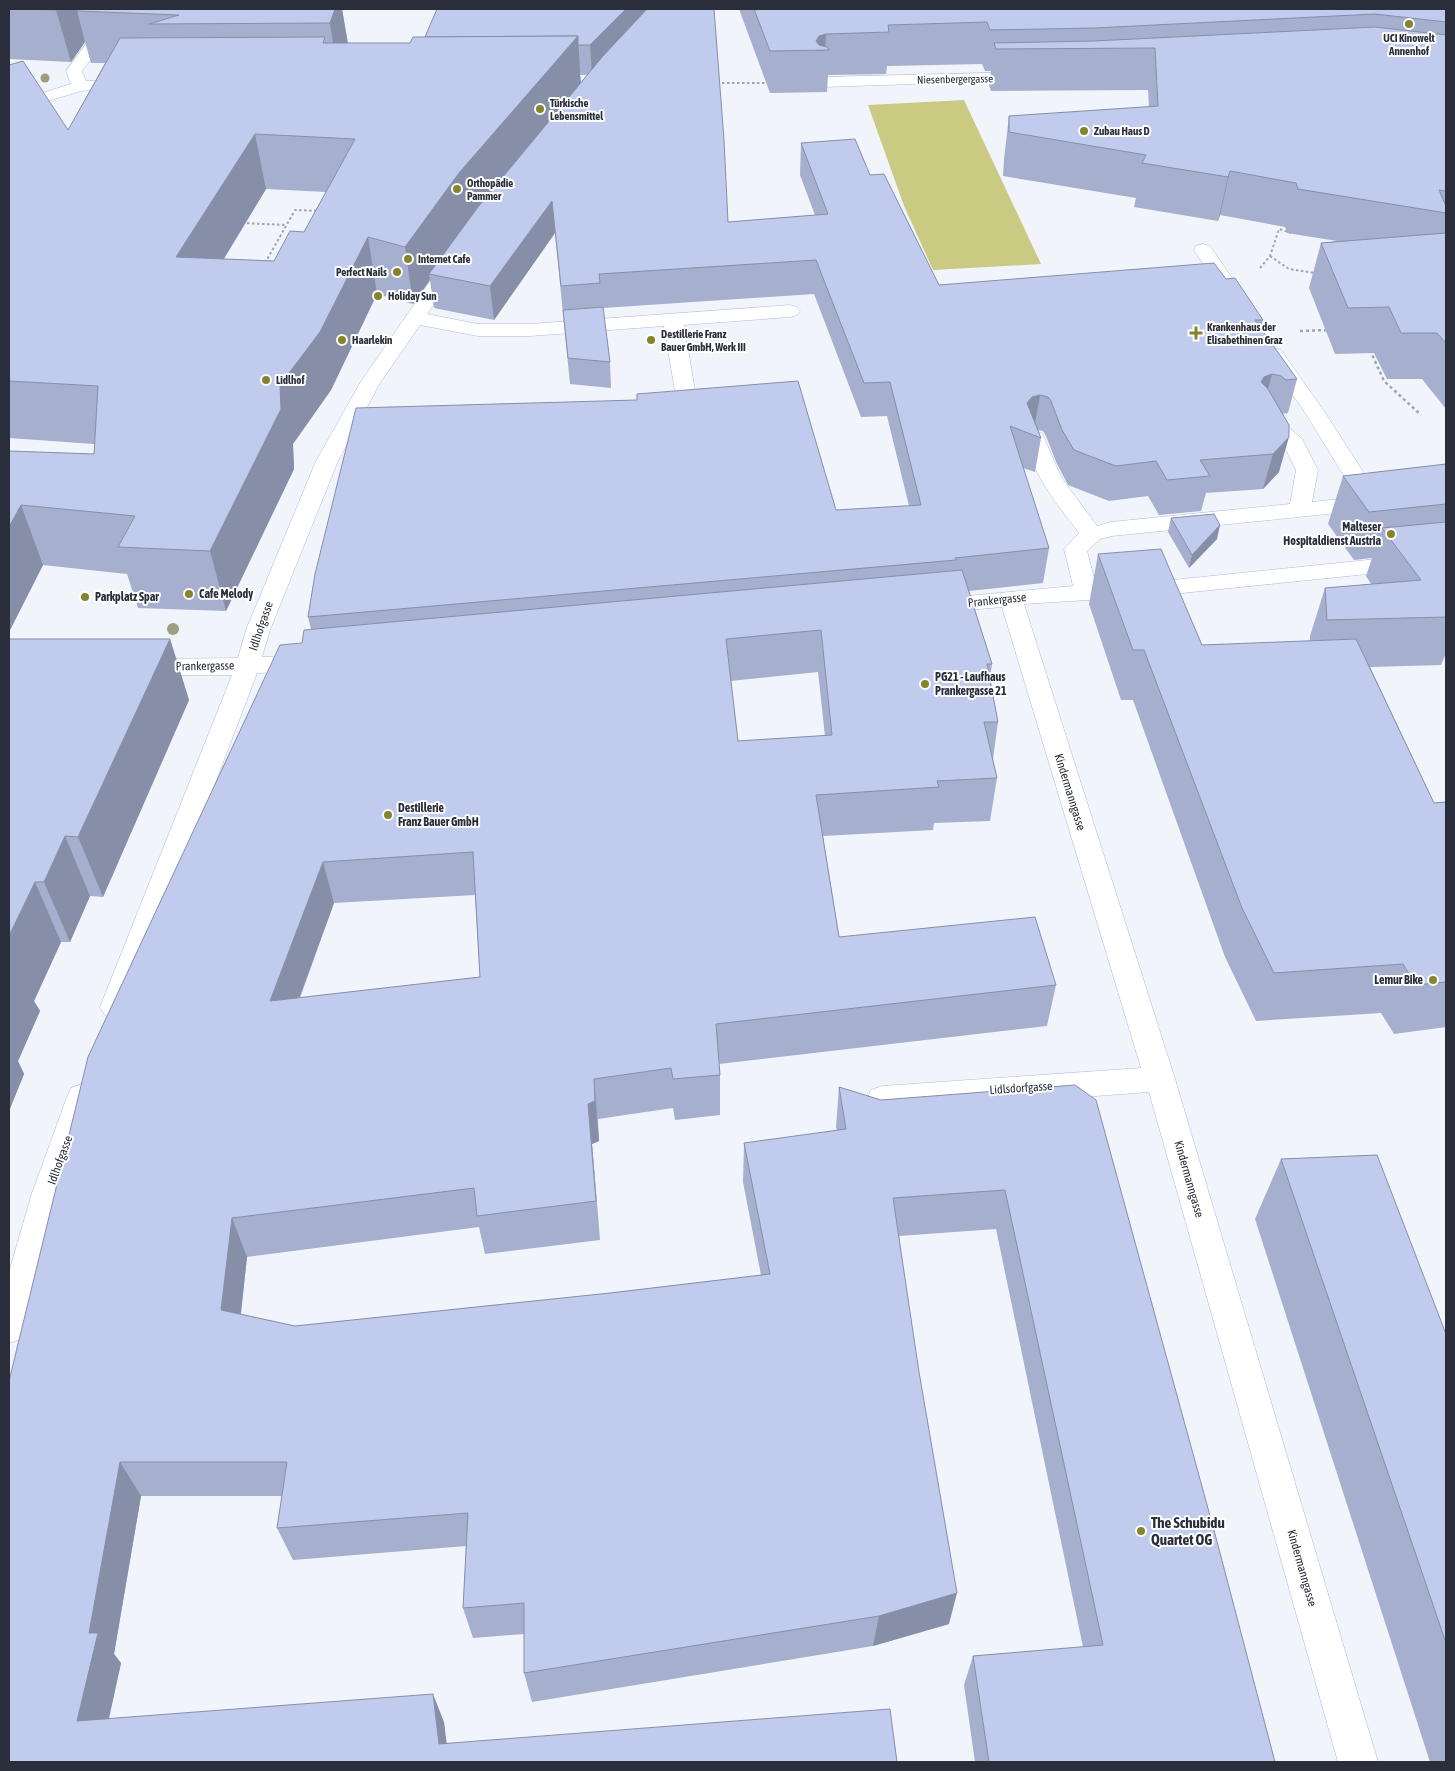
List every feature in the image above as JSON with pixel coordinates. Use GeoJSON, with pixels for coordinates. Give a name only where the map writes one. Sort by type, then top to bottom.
{"type":"FeatureCollection","features":[{"type":"Feature","properties":{"kind":"street"},"geometry":{"type":"LineString","coordinates":[[80,86],[74,71],[120,9]]}},
{"type":"Feature","properties":{"kind":"street","name":"Niesenbergergasse"},"geometry":{"type":"LineString","coordinates":[[824,82],[1040,77]]}},
{"type":"Feature","properties":{"kind":"street"},"geometry":{"type":"LineString","coordinates":[[9,108],[80,86],[142,84]]}},
{"type":"Feature","properties":{"kind":"street","name":"Idlhofgasse"},"geometry":{"type":"LineString","coordinates":[[106,1031],[248,665],[258,630],[327,461],[370,383],[462,249]]}},
{"type":"Feature","properties":{"kind":"street"},"geometry":{"type":"LineString","coordinates":[[1203,250],[1244,311]]}},
{"type":"Feature","properties":{"kind":"street"},"geometry":{"type":"LineString","coordinates":[[415,318],[478,330],[530,330],[790,311]]}},
{"type":"Feature","properties":{"kind":"street"},"geometry":{"type":"LineString","coordinates":[[673,320],[688,409]]}},
{"type":"Feature","properties":{"kind":"street"},"geometry":{"type":"LineString","coordinates":[[1260,333],[1314,411],[1372,502]]}},
{"type":"Feature","properties":{"kind":"street"},"geometry":{"type":"LineString","coordinates":[[1264,416],[1291,439],[1307,470],[1300,510]]}},
{"type":"Feature","properties":{"kind":"street"},"geometry":{"type":"LineString","coordinates":[[1035,437],[1038,455],[1056,488],[1092,534]]}},
{"type":"Feature","properties":{"kind":"street"},"geometry":{"type":"LineString","coordinates":[[1137,548],[1300,510],[1446,495]]}},
{"type":"Feature","properties":{"kind":"street"},"geometry":{"type":"LineString","coordinates":[[1086,592],[1075,550],[1092,534],[1111,529],[1137,548],[1153,589]]}},
{"type":"Feature","properties":{"kind":"street","name":"Prankergasse"},"geometry":{"type":"LineString","coordinates":[[912,608],[1086,592],[1153,589],[1446,560]]}},
{"type":"Feature","properties":{"kind":"street","name":"Kindermanngasse"},"geometry":{"type":"LineString","coordinates":[[1011,599],[1160,1079],[1358,1762]]}},
{"type":"Feature","properties":{"kind":"street","name":"Prankergasse"},"geometry":{"type":"LineString","coordinates":[[125,667],[222,667],[331,662]]}},
{"type":"Feature","properties":{"kind":"street","name":"Idlhofgasse"},"geometry":{"type":"LineString","coordinates":[[9,1328],[48,1193],[93,1067]]}},
{"type":"Feature","properties":{"kind":"street","name":"Lidlsdorfgasse"},"geometry":{"type":"LineString","coordinates":[[882,1099],[1160,1079]]}},
{"type":"Feature","properties":{"kind":"path"},"geometry":{"type":"LineString","coordinates":[[708,83],[824,82]]}},
{"type":"Feature","properties":{"kind":"path"},"geometry":{"type":"LineString","coordinates":[[262,267],[295,210],[320,211]]}},
{"type":"Feature","properties":{"kind":"path"},"geometry":{"type":"LineString","coordinates":[[239,223],[286,226]]}},
{"type":"Feature","properties":{"kind":"path"},"geometry":{"type":"LineString","coordinates":[[1279,229],[1298,234]]}},
{"type":"Feature","properties":{"kind":"path"},"geometry":{"type":"LineString","coordinates":[[1270,256],[1289,269],[1316,273]]}},
{"type":"Feature","properties":{"kind":"path"},"geometry":{"type":"LineString","coordinates":[[1260,333],[1331,330]]}},
{"type":"Feature","properties":{"kind":"path"},"geometry":{"type":"LineString","coordinates":[[1367,344],[1384,381],[1421,415]]}},
{"type":"Feature","properties":{"kind":"shaded area"},"geometry":{"type":"Polygon","coordinates":[[[964,100],[1041,264],[933,270],[904,206],[868,105],[964,100]]]}},
{"type":"Feature","properties":{"kind":"building"},"geometry":{"type":"Polygon","coordinates":[[[78,9],[335,9],[330,23],[149,24],[179,15],[77,11],[78,9]]]}},
{"type":"Feature","properties":{"kind":"building"},"geometry":{"type":"Polygon","coordinates":[[[437,9],[626,9],[590,45],[578,45],[578,36],[425,37],[437,9]]]}},
{"type":"Feature","properties":{"kind":"building"},"geometry":{"type":"Polygon","coordinates":[[[647,9],[714,9],[728,222],[828,214],[801,143],[855,139],[870,175],[884,174],[939,285],[1214,263],[1226,279],[1235,278],[1263,320],[1255,320],[1297,379],[1286,380],[1281,376],[1272,374],[1264,377],[1261,382],[1268,389],[1289,425],[1289,437],[1273,454],[1200,460],[1210,476],[1167,480],[1156,461],[1116,466],[1074,450],[1062,430],[1051,401],[1048,397],[1040,395],[1032,397],[1027,403],[1041,438],[1010,426],[1049,548],[955,558],[956,560],[308,617],[315,574],[356,408],[637,400],[637,394],[798,381],[836,510],[921,505],[890,382],[864,383],[816,260],[599,274],[600,283],[561,286],[552,201],[490,286],[429,274],[478,207],[603,56],[647,9]]]}},
{"type":"Feature","properties":{"kind":"building"},"geometry":{"type":"Polygon","coordinates":[[[754,9],[1446,9],[1446,22],[1375,14],[1094,28],[990,30],[987,22],[888,25],[889,32],[826,34],[819,36],[816,41],[819,45],[827,47],[829,50],[770,51],[754,9]]]}},
{"type":"Feature","properties":{"kind":"building"},"geometry":{"type":"Polygon","coordinates":[[[1375,27],[1446,35],[1446,191],[1439,190],[1446,206],[1446,213],[1298,189],[1296,183],[1230,171],[1228,177],[1142,163],[1146,155],[1009,132],[1009,116],[1158,106],[1155,48],[996,49],[994,43],[1094,41],[1375,27]]]}},
{"type":"Feature","properties":{"kind":"building"},"geometry":{"type":"Polygon","coordinates":[[[578,36],[459,173],[405,247],[368,237],[320,332],[280,385],[281,409],[210,551],[118,547],[135,516],[21,505],[9,527],[9,451],[94,454],[98,386],[9,381],[9,65],[23,61],[68,130],[120,38],[325,37],[323,43],[410,43],[413,37],[578,36]],[[255,134],[176,257],[274,261],[290,231],[304,232],[355,139],[255,134]]]}},
{"type":"Feature","properties":{"kind":"building"},"geometry":{"type":"Polygon","coordinates":[[[1446,233],[1446,343],[1437,333],[1401,333],[1389,307],[1348,308],[1321,243],[1446,233]]]}},
{"type":"Feature","properties":{"kind":"building"},"geometry":{"type":"Polygon","coordinates":[[[603,307],[610,362],[568,358],[563,310],[603,307]]]}},
{"type":"Feature","properties":{"kind":"building"},"geometry":{"type":"Polygon","coordinates":[[[1446,464],[1446,504],[1369,512],[1343,476],[1446,464]]]}},
{"type":"Feature","properties":{"kind":"building"},"geometry":{"type":"Polygon","coordinates":[[[1214,514],[1220,525],[1192,555],[1171,518],[1214,514]]]}},
{"type":"Feature","properties":{"kind":"building"},"geometry":{"type":"Polygon","coordinates":[[[1446,522],[1446,617],[1327,620],[1325,588],[1421,580],[1382,528],[1446,522]]]}},
{"type":"Feature","properties":{"kind":"building"},"geometry":{"type":"Polygon","coordinates":[[[1161,549],[1202,645],[1356,639],[1434,803],[1446,802],[1446,982],[1416,985],[1403,964],[1274,973],[1242,908],[1144,650],[1133,650],[1098,554],[1161,549]]]}},
{"type":"Feature","properties":{"kind":"building"},"geometry":{"type":"Polygon","coordinates":[[[962,570],[992,664],[987,664],[998,722],[984,722],[997,778],[937,781],[939,787],[816,795],[839,937],[1035,917],[1056,985],[716,1024],[720,1075],[673,1079],[671,1068],[594,1079],[595,1101],[588,1104],[596,1201],[477,1216],[474,1188],[232,1218],[221,1310],[295,1326],[770,1274],[744,1143],[846,1129],[839,1087],[881,1100],[1075,1085],[1096,1100],[1215,1534],[1275,1762],[989,1762],[973,1656],[1103,1645],[1005,1190],[893,1198],[919,1372],[957,1593],[879,1616],[524,1673],[524,1603],[463,1608],[468,1513],[277,1528],[287,1462],[120,1462],[89,1633],[98,1633],[77,1721],[433,1694],[439,1744],[890,1709],[897,1762],[9,1762],[9,1381],[88,1057],[280,645],[302,643],[304,630],[962,570]],[[821,630],[726,639],[738,741],[832,735],[821,630]],[[473,852],[323,862],[270,1001],[480,977],[473,852]]]}},
{"type":"Feature","properties":{"kind":"building"},"geometry":{"type":"Polygon","coordinates":[[[9,639],[170,639],[78,837],[65,836],[44,882],[35,882],[9,936],[9,639]]]}},
{"type":"Feature","properties":{"kind":"building"},"geometry":{"type":"Polygon","coordinates":[[[1377,1155],[1446,1334],[1446,1643],[1281,1159],[1377,1155]]]}},
{"type":"Feature","properties":{"kind":"place","name":"UCI Kinowelt Annenhof"},"geometry":{"type":"Point","coordinates":[1409,24]}},
{"type":"Feature","properties":{"kind":"place","name":"Türkische Lebensmittel"},"geometry":{"type":"Point","coordinates":[540,109]}},
{"type":"Feature","properties":{"kind":"place","name":"Zubau Haus D"},"geometry":{"type":"Point","coordinates":[1084,131]}},
{"type":"Feature","properties":{"kind":"place","name":"Orthopädie Pammer"},"geometry":{"type":"Point","coordinates":[457,189]}},
{"type":"Feature","properties":{"kind":"place","name":"Internet Cafe"},"geometry":{"type":"Point","coordinates":[408,259]}},
{"type":"Feature","properties":{"kind":"place","name":"Perfect Nails"},"geometry":{"type":"Point","coordinates":[397,272]}},
{"type":"Feature","properties":{"kind":"place","name":"Holiday Sun"},"geometry":{"type":"Point","coordinates":[378,296]}},
{"type":"Feature","properties":{"kind":"place","name":"Krankenhaus der Elisabethinen Graz"},"geometry":{"type":"Point","coordinates":[1196,333]}},
{"type":"Feature","properties":{"kind":"place","name":"Haarlekin"},"geometry":{"type":"Point","coordinates":[342,340]}},
{"type":"Feature","properties":{"kind":"place","name":"Destillerie Franz Bauer GmbH, Werk III"},"geometry":{"type":"Point","coordinates":[651,340]}},
{"type":"Feature","properties":{"kind":"place","name":"Lidlhof"},"geometry":{"type":"Point","coordinates":[266,380]}},
{"type":"Feature","properties":{"kind":"place","name":"Malteser Hospitaldienst Austria"},"geometry":{"type":"Point","coordinates":[1391,534]}},
{"type":"Feature","properties":{"kind":"place","name":"Cafe Melody"},"geometry":{"type":"Point","coordinates":[189,594]}},
{"type":"Feature","properties":{"kind":"place","name":"Parkplatz Spar"},"geometry":{"type":"Point","coordinates":[85,597]}},
{"type":"Feature","properties":{"kind":"place","name":"PG21 - Laufhaus Prankergasse 21"},"geometry":{"type":"Point","coordinates":[925,684]}},
{"type":"Feature","properties":{"kind":"place","name":"Destillerie Franz Bauer GmbH"},"geometry":{"type":"Point","coordinates":[388,815]}},
{"type":"Feature","properties":{"kind":"place","name":"Lemur Bike"},"geometry":{"type":"Point","coordinates":[1433,980]}},
{"type":"Feature","properties":{"kind":"place","name":"The Schubidu Quartet OG"},"geometry":{"type":"Point","coordinates":[1141,1531]}}]}
